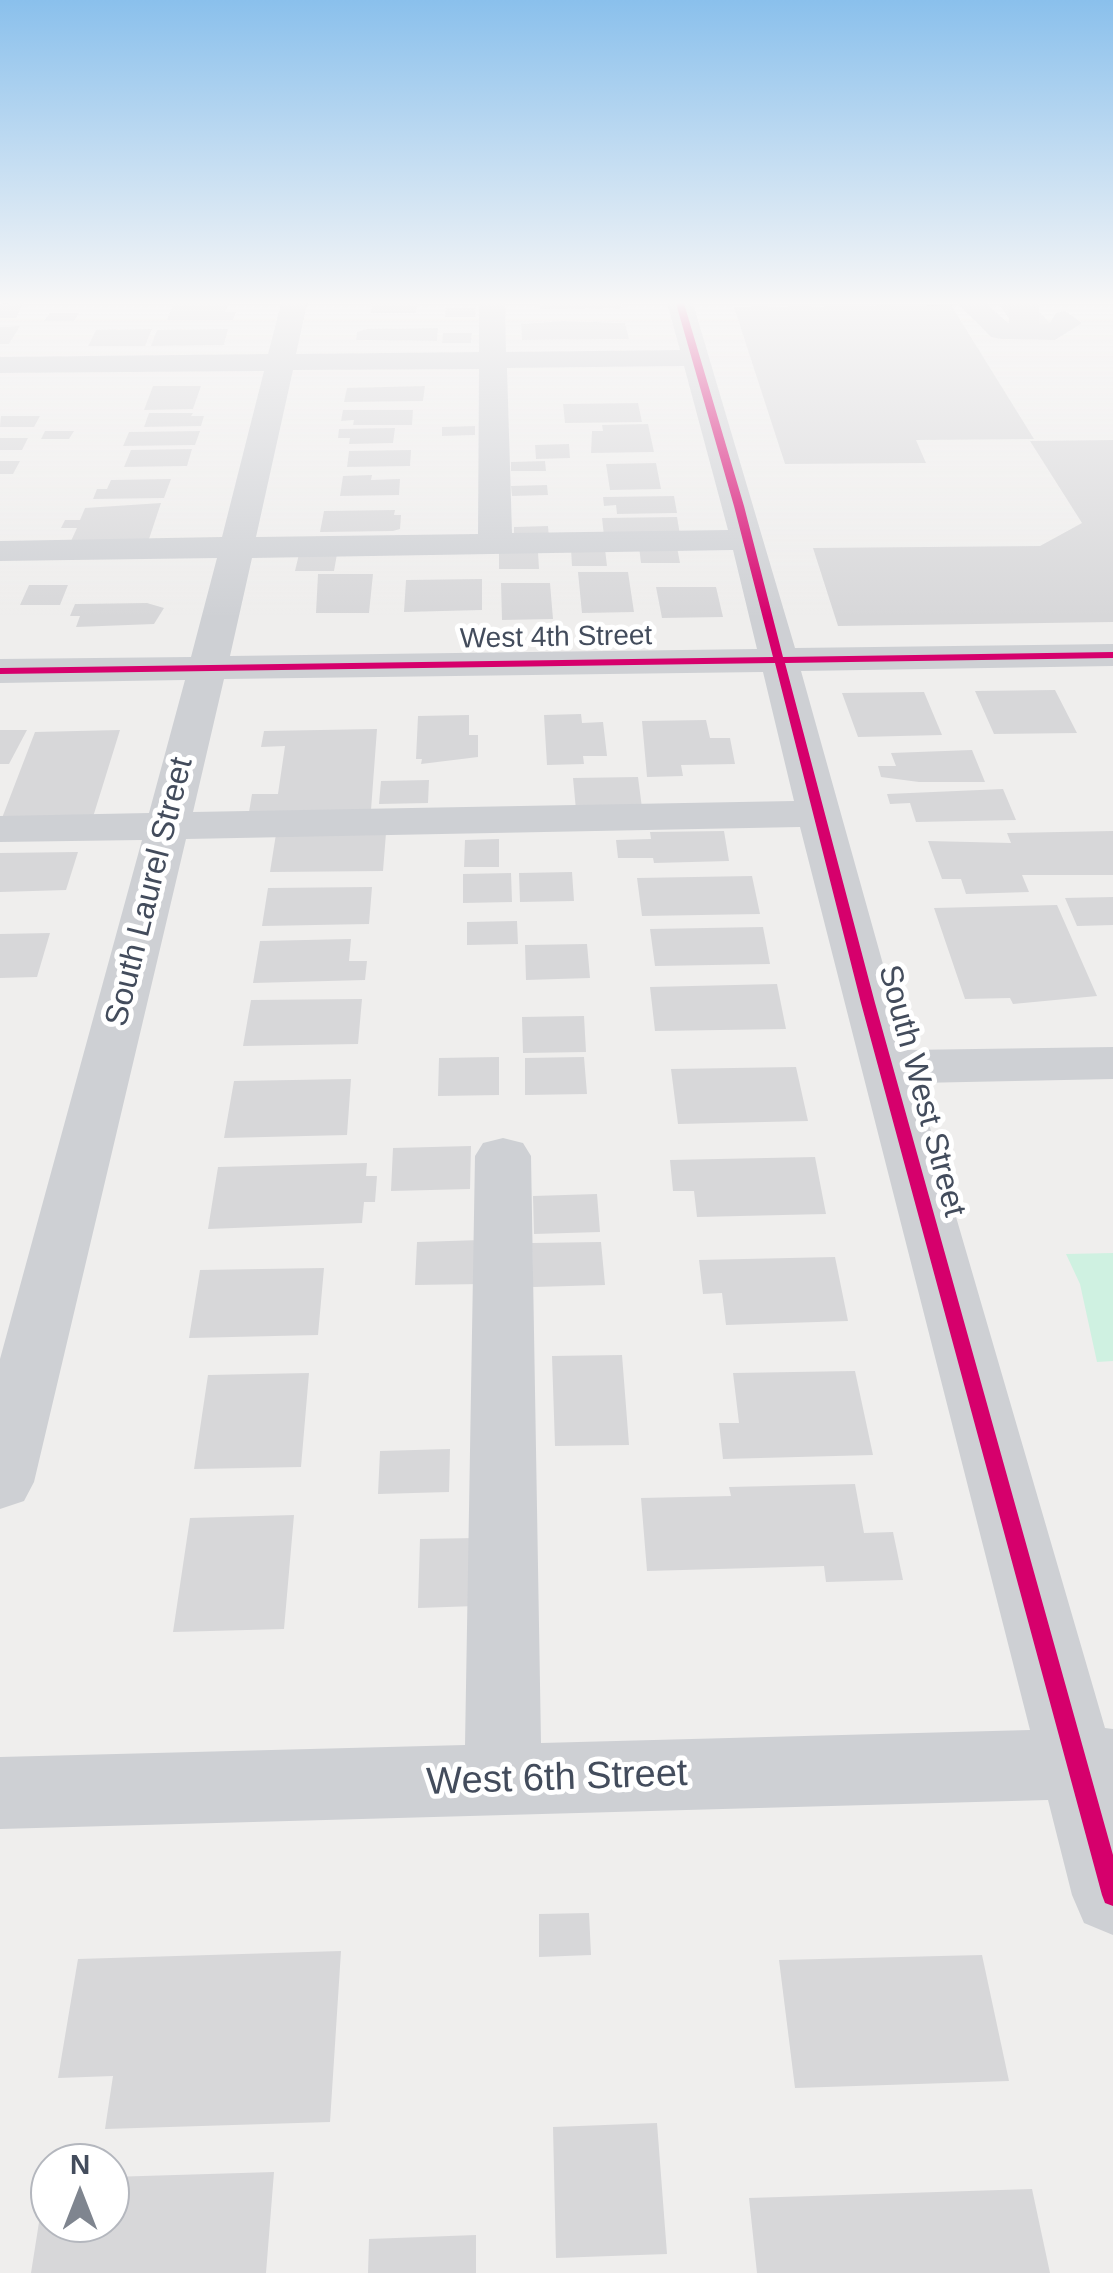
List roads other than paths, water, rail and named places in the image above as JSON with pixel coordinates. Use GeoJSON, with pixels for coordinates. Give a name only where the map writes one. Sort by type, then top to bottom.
{"type":"FeatureCollection","features":[{"type":"Feature","properties":{"kind":"street","name":"South Laurel Street"},"geometry":{"type":"LineString","coordinates":[[0,1482],[207,668],[269,406]]}},
{"type":"Feature","properties":{"kind":"street"},"geometry":{"type":"LineString","coordinates":[[494,406],[495,544]]}},
{"type":"Feature","properties":{"kind":"street","name":"South West Street"},"geometry":{"type":"LineString","coordinates":[[708,406],[747,540],[885,1068],[1094,1763],[1113,1895]]}},
{"type":"Feature","properties":{"kind":"street"},"geometry":{"type":"LineString","coordinates":[[0,550],[747,540]]}},
{"type":"Feature","properties":{"kind":"street","name":"West 4th Street"},"geometry":{"type":"LineString","coordinates":[[0,671],[1113,655]]}},
{"type":"Feature","properties":{"kind":"street"},"geometry":{"type":"LineString","coordinates":[[0,829],[818,814]]}},
{"type":"Feature","properties":{"kind":"street"},"geometry":{"type":"LineString","coordinates":[[885,1068],[1113,1063]]}},
{"type":"Feature","properties":{"kind":"street"},"geometry":{"type":"LineString","coordinates":[[503,1156],[503,1780]]}},
{"type":"Feature","properties":{"kind":"street","name":"West 6th Street"},"geometry":{"type":"LineString","coordinates":[[0,1793],[1094,1763]]}}]}
